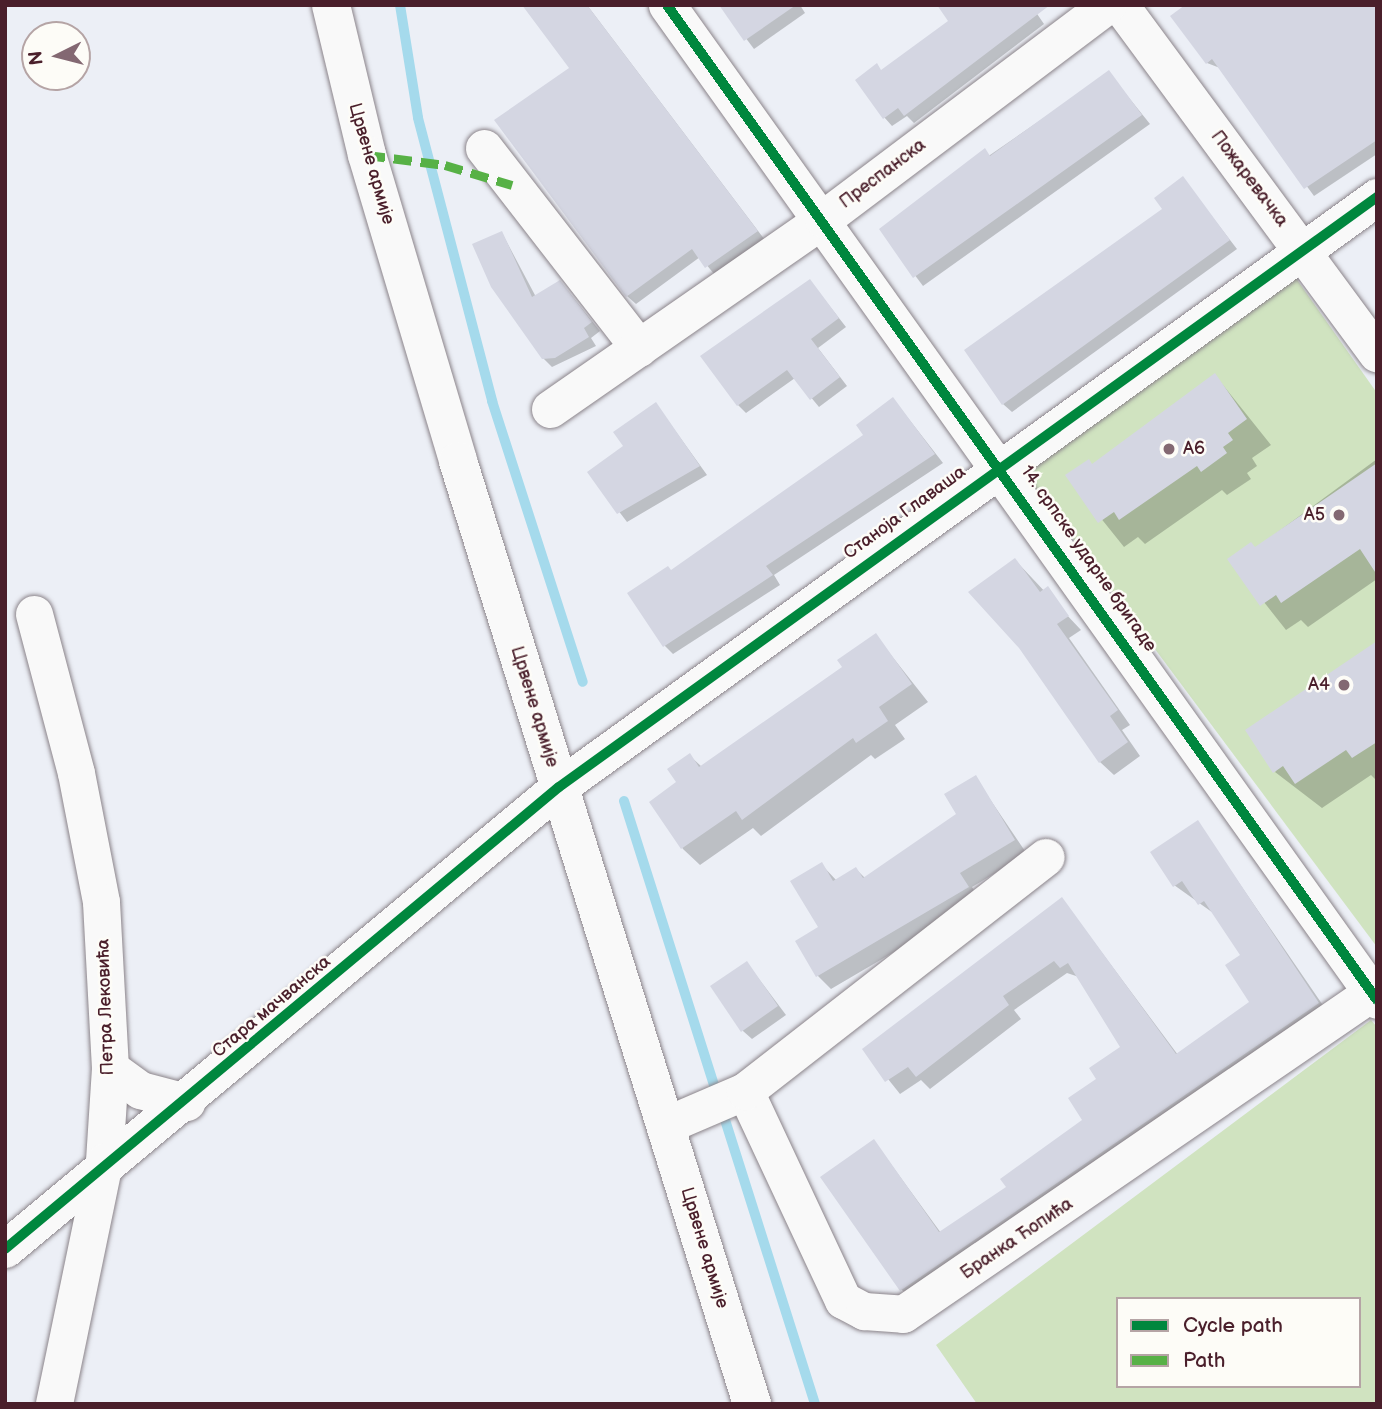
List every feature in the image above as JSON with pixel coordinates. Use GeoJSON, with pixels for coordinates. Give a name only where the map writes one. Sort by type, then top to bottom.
{"type":"FeatureCollection","features":[{"type":"Feature","properties":{"kind":"main road","name":"Црвене армије"},"geometry":{"type":"LineString","coordinates":[[331,5],[367,155],[559,787],[752,1404]]}},
{"type":"Feature","properties":{"kind":"street","name":"14. српске ударне бригаде"},"geometry":{"type":"LineString","coordinates":[[667,5],[1000,465],[1374,996]]}},
{"type":"Feature","properties":{"kind":"street","name":"Преспанска"},"geometry":{"type":"LineString","coordinates":[[550,409],[823,219],[1107,5]]}},
{"type":"Feature","properties":{"kind":"street","name":"Пожаревачка"},"geometry":{"type":"LineString","coordinates":[[1120,5],[1377,354]]}},
{"type":"Feature","properties":{"kind":"street"},"geometry":{"type":"LineString","coordinates":[[484,148],[639,348]]}},
{"type":"Feature","properties":{"kind":"street","name":"Станоја Главаша"},"geometry":{"type":"LineString","coordinates":[[559,787],[1000,465],[1377,197]]}},
{"type":"Feature","properties":{"kind":"street","name":"Петра Лековића"},"geometry":{"type":"LineString","coordinates":[[34,614],[76,773],[99,891],[110,1068],[104,1162],[54,1404]]}},
{"type":"Feature","properties":{"kind":"street","name":"Стара мачванска"},"geometry":{"type":"LineString","coordinates":[[5,1250],[104,1162],[186,1102],[559,787]]}},
{"type":"Feature","properties":{"kind":"street"},"geometry":{"type":"LineString","coordinates":[[666,1125],[745,1091],[1046,857]]}},
{"type":"Feature","properties":{"kind":"street","name":"Бранка Ћопића"},"geometry":{"type":"LineString","coordinates":[[745,1091],[843,1300],[864,1311],[903,1314],[1374,996]]}},
{"type":"Feature","properties":{"kind":"street"},"geometry":{"type":"LineString","coordinates":[[110,1068],[140,1090],[186,1102]]}},
{"type":"Feature","properties":{"kind":"green space"},"geometry":{"type":"Polygon","coordinates":[[[1293,274],[1377,393],[1377,947],[1023,472],[1293,274]]]}},
{"type":"Feature","properties":{"kind":"green space"},"geometry":{"type":"Polygon","coordinates":[[[1371,1020],[1377,1027],[1377,1404],[977,1404],[936,1345],[1371,1020]]]}},
{"type":"Feature","properties":{"kind":"building"},"geometry":{"type":"Polygon","coordinates":[[[522,5],[587,5],[758,231],[705,268],[692,249],[626,297],[494,120],[569,68],[522,5]]]}},
{"type":"Feature","properties":{"kind":"building"},"geometry":{"type":"Polygon","coordinates":[[[719,5],[796,5],[744,41],[719,5]]]}},
{"type":"Feature","properties":{"kind":"building"},"geometry":{"type":"Polygon","coordinates":[[[937,5],[1050,5],[904,116],[898,108],[883,119],[855,80],[877,63],[881,70],[948,21],[937,5]]]}},
{"type":"Feature","properties":{"kind":"building"},"geometry":{"type":"Polygon","coordinates":[[[1185,5],[1377,5],[1377,140],[1304,189],[1212,59],[1206,64],[1170,16],[1185,5]]]}},
{"type":"Feature","properties":{"kind":"building"},"geometry":{"type":"Polygon","coordinates":[[[1109,70],[1142,115],[913,278],[879,229],[985,148],[990,156],[1109,70]]]}},
{"type":"Feature","properties":{"kind":"building"},"geometry":{"type":"Polygon","coordinates":[[[1183,176],[1230,240],[1002,405],[964,350],[1162,209],[1154,198],[1183,176]]]}},
{"type":"Feature","properties":{"kind":"building"},"geometry":{"type":"Polygon","coordinates":[[[502,231],[532,297],[560,280],[592,322],[584,328],[589,337],[555,358],[542,359],[491,287],[472,244],[502,231]]]}},
{"type":"Feature","properties":{"kind":"building"},"geometry":{"type":"Polygon","coordinates":[[[810,279],[839,318],[811,339],[840,377],[810,400],[787,370],[737,406],[700,356],[810,279]]]}},
{"type":"Feature","properties":{"kind":"building","name":"A6"},"geometry":{"type":"Polygon","coordinates":[[[1215,373],[1247,419],[1228,433],[1233,440],[1223,447],[1227,453],[1201,472],[1197,466],[1119,520],[1114,512],[1098,523],[1065,475],[1089,459],[1092,464],[1215,373]]]}},
{"type":"Feature","properties":{"kind":"building"},"geometry":{"type":"Polygon","coordinates":[[[893,397],[935,454],[766,566],[773,575],[663,647],[627,593],[668,566],[671,570],[863,435],[856,425],[893,397]]]}},
{"type":"Feature","properties":{"kind":"building"},"geometry":{"type":"Polygon","coordinates":[[[656,402],[700,466],[617,514],[587,472],[623,446],[613,432],[656,402]]]}},
{"type":"Feature","properties":{"kind":"building","name":"A5"},"geometry":{"type":"Polygon","coordinates":[[[1377,463],[1377,575],[1360,549],[1281,603],[1276,595],[1260,606],[1227,559],[1251,542],[1255,547],[1377,463]]]}},
{"type":"Feature","properties":{"kind":"building"},"geometry":{"type":"Polygon","coordinates":[[[1015,558],[1040,592],[1048,586],[1069,616],[1057,624],[1118,710],[1110,716],[1128,742],[1099,763],[1019,648],[968,592],[1015,558]]]}},
{"type":"Feature","properties":{"kind":"building"},"geometry":{"type":"Polygon","coordinates":[[[876,633],[912,684],[879,707],[888,721],[856,743],[853,738],[742,820],[736,811],[681,849],[649,802],[676,782],[667,769],[690,753],[699,767],[842,667],[837,660],[876,633]]]}},
{"type":"Feature","properties":{"kind":"building","name":"A4"},"geometry":{"type":"Polygon","coordinates":[[[1377,641],[1377,742],[1352,758],[1346,750],[1295,784],[1283,766],[1273,773],[1245,730],[1377,641]]]}},
{"type":"Feature","properties":{"kind":"building"},"geometry":{"type":"Polygon","coordinates":[[[976,775],[1015,840],[960,873],[969,887],[816,977],[795,941],[818,927],[790,881],[822,862],[833,881],[856,867],[863,878],[956,814],[944,794],[976,775]]]}},
{"type":"Feature","properties":{"kind":"building"},"geometry":{"type":"Polygon","coordinates":[[[1198,820],[1319,1003],[900,1291],[820,1177],[874,1139],[939,1232],[1006,1187],[1000,1179],[1082,1120],[1068,1098],[1096,1079],[1089,1068],[1120,1047],[1068,963],[1060,968],[1054,961],[1003,996],[1009,1005],[916,1077],[908,1067],[885,1082],[862,1049],[1062,897],[1176,1054],[1249,1002],[1225,965],[1240,955],[1204,901],[1198,905],[1182,881],[1173,887],[1150,852],[1198,820]]]}},
{"type":"Feature","properties":{"kind":"building"},"geometry":{"type":"Polygon","coordinates":[[[747,961],[778,1006],[741,1032],[710,986],[747,961]]]}},
{"type":"Feature","properties":{"kind":"waterway"},"geometry":{"type":"LineString","coordinates":[[400,5],[418,118],[492,401],[583,682]]}},
{"type":"Feature","properties":{"kind":"waterway"},"geometry":{"type":"LineString","coordinates":[[624,801],[815,1404]]}},
{"type":"Feature","properties":{"kind":"marked path"},"geometry":{"type":"LineString","coordinates":[[367,155],[445,165],[512,185]]}},
{"type":"Feature","properties":{"kind":"cycle path"},"geometry":{"type":"LineString","coordinates":[[667,5],[1377,1000]]}},
{"type":"Feature","properties":{"kind":"cycle path"},"geometry":{"type":"LineString","coordinates":[[5,1249],[559,787],[1377,197]]}},
{"type":"Feature","properties":{"kind":"place","name":"A6"},"geometry":{"type":"Point","coordinates":[1169,449]}},
{"type":"Feature","properties":{"kind":"place","name":"A5"},"geometry":{"type":"Point","coordinates":[1339,515]}},
{"type":"Feature","properties":{"kind":"place","name":"A4"},"geometry":{"type":"Point","coordinates":[1344,685]}}]}
